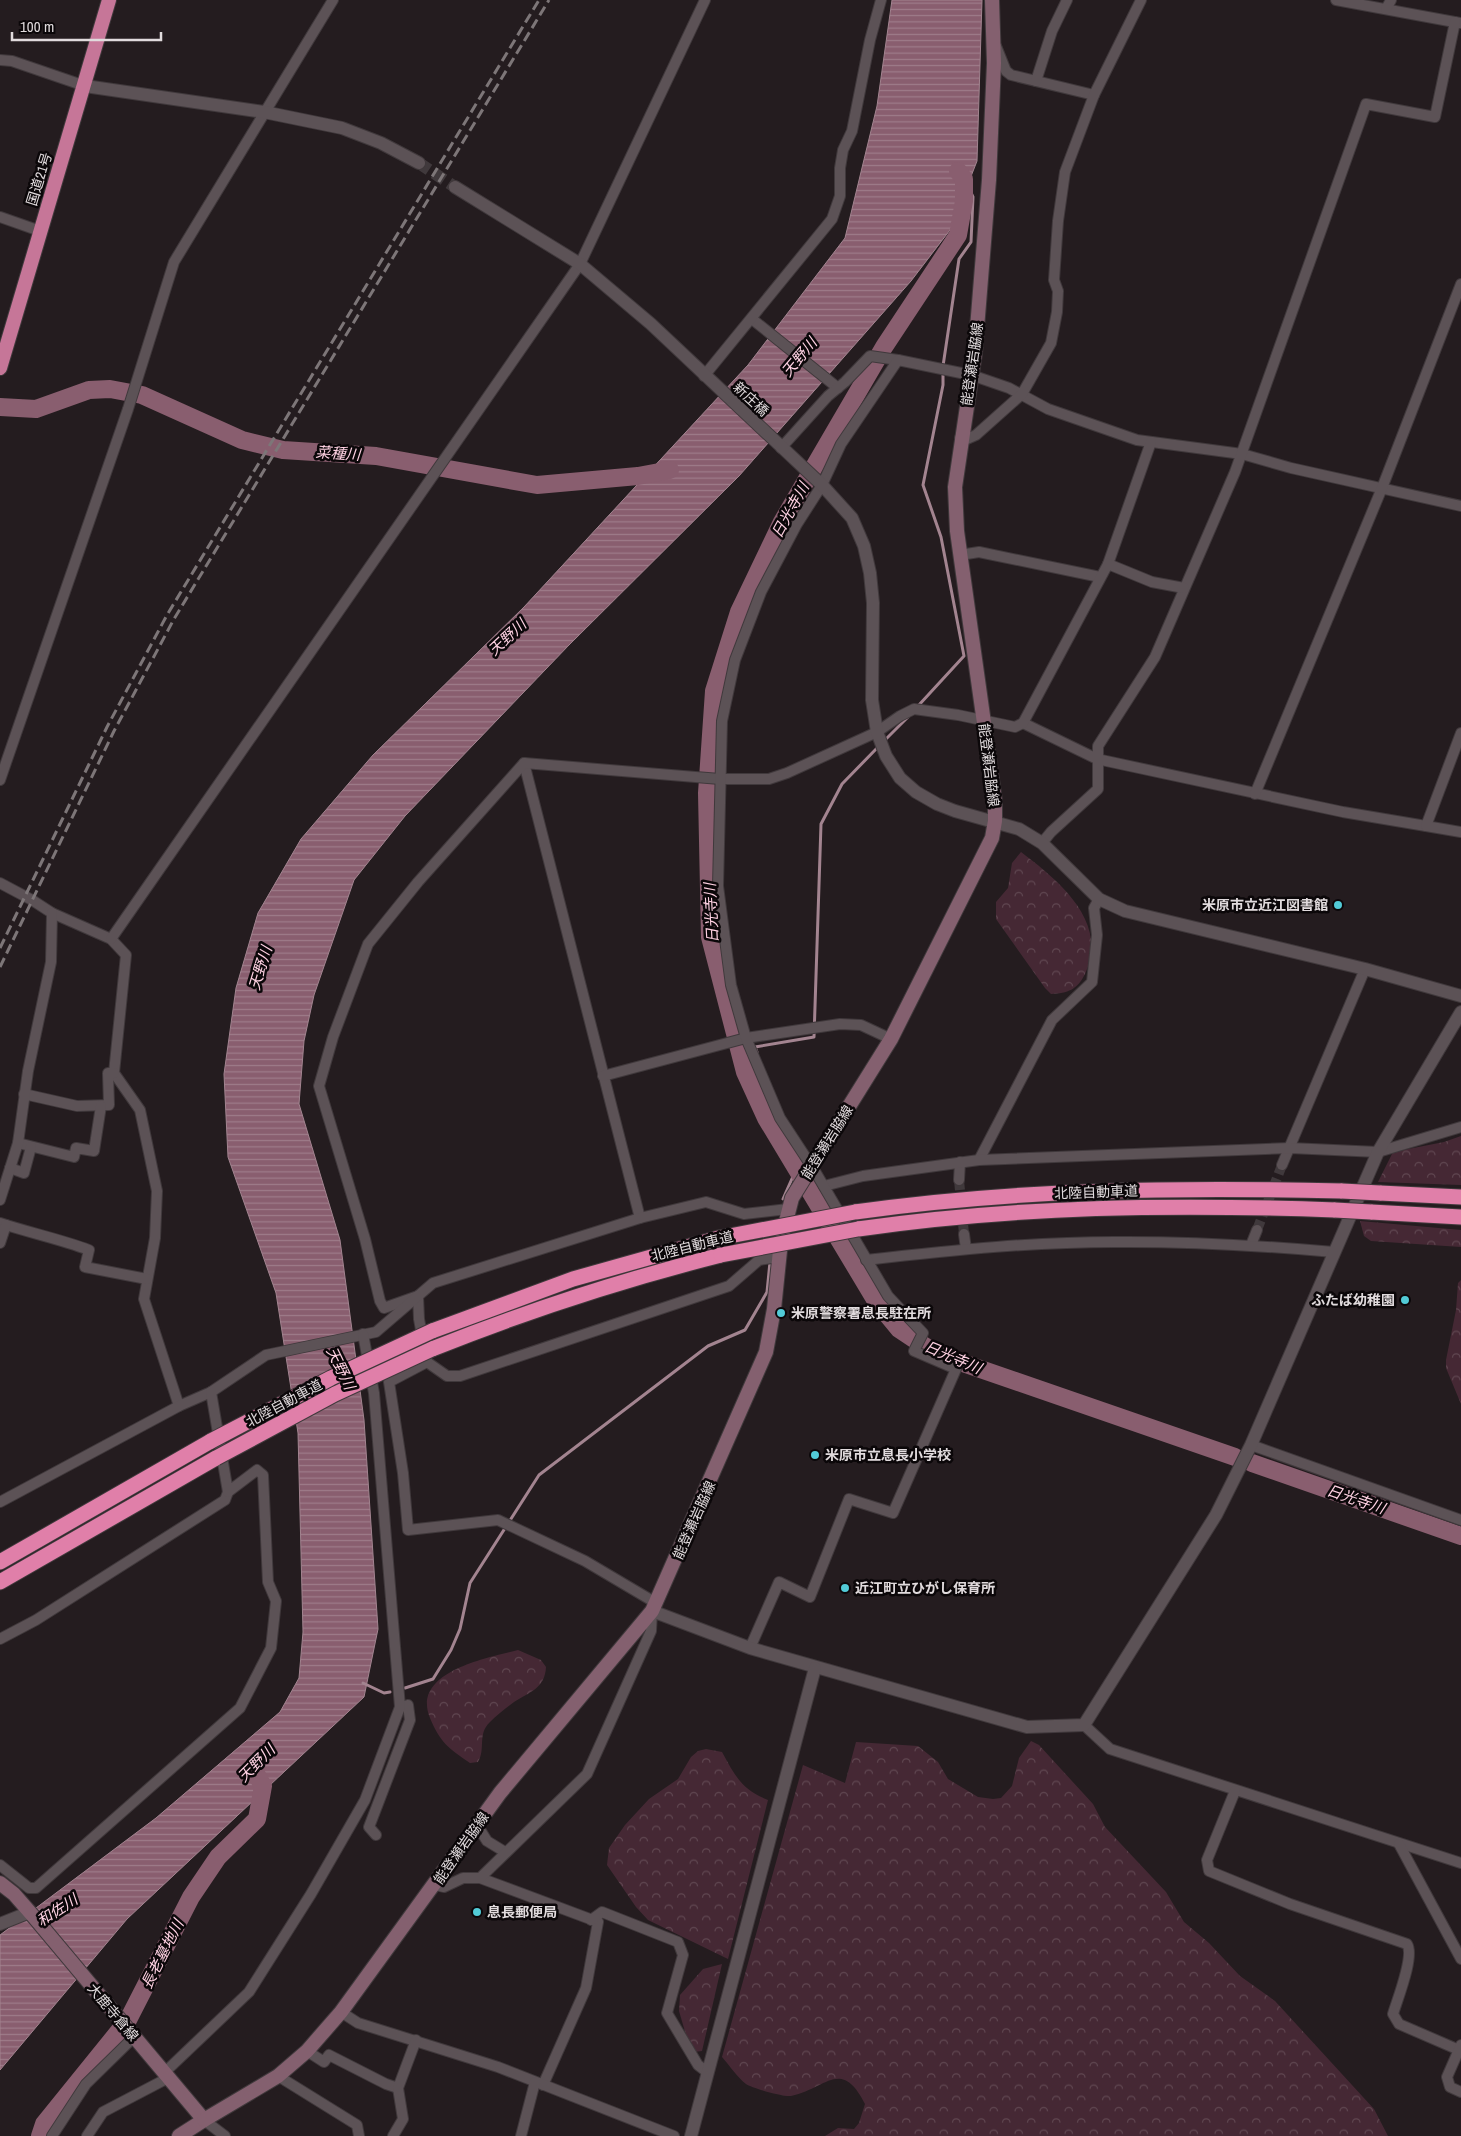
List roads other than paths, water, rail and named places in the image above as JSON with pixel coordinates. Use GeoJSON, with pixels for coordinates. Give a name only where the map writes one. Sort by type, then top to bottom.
{"type":"FeatureCollection","features":[{"type":"Feature","properties":{"kind":"highway","name":"国道21号"},"geometry":{"type":"LineString","coordinates":[[0,368],[110,0]]}},
{"type":"Feature","properties":{"kind":"highway","name":"北陸自動車道"},"geometry":{"type":"LineString","coordinates":[[0,1562],[211,1441],[331,1378],[432,1332],[573,1279],[719,1238],[855,1212],[956,1199],[1084,1191],[1201,1189],[1342,1191],[1461,1197]]}},
{"type":"Feature","properties":{"kind":"highway","name":"北陸自動車道"},"geometry":{"type":"LineString","coordinates":[[0,1582],[216,1458],[335,1394],[430,1356],[526,1313],[576,1296],[721,1255],[858,1229],[957,1216],[1080,1208],[1175,1206],[1335,1210],[1461,1217]]}},
{"type":"Feature","properties":{"kind":"main road","name":"能登瀬岩脇線"},"geometry":{"type":"LineString","coordinates":[[204,2120],[278,2076],[307,2051],[341,2012],[500,1793],[654,1607],[766,1352],[774,1309],[779,1257],[788,1209],[810,1169],[891,1039],[992,838],[996,821],[991,771],[960,555],[955,487],[960,438],[975,353],[989,180],[994,41],[992,0]]}},
{"type":"Feature","properties":{"kind":"main road","name":"大鹿寺倉線"},"geometry":{"type":"LineString","coordinates":[[0,1882],[32,1914],[204,2120]]}},
{"type":"Feature","properties":{"kind":"main road"},"geometry":{"type":"LineString","coordinates":[[178,2136],[204,2120]]}},
{"type":"Feature","properties":{"kind":"street"},"geometry":{"type":"LineString","coordinates":[[0,780],[128,409],[174,262],[332,0]]}},
{"type":"Feature","properties":{"kind":"street"},"geometry":{"type":"LineString","coordinates":[[111,939],[431,478],[451,453],[580,264],[705,0]]}},
{"type":"Feature","properties":{"kind":"street"},"geometry":{"type":"LineString","coordinates":[[708,379],[752,319],[832,219],[840,196],[840,168],[843,150],[852,131],[870,40],[881,0]]}},
{"type":"Feature","properties":{"kind":"street"},"geometry":{"type":"LineString","coordinates":[[1036,81],[1052,32],[1067,0]]}},
{"type":"Feature","properties":{"kind":"street"},"geometry":{"type":"LineString","coordinates":[[960,438],[967,439],[976,435],[1022,394],[1051,343],[1057,312],[1058,291],[1054,280],[1061,190],[1094,95],[1141,0]]}},
{"type":"Feature","properties":{"kind":"street"},"geometry":{"type":"LineString","coordinates":[[1042,843],[1098,789],[1100,774],[1097,759],[1098,746],[1156,657],[1242,454],[1366,104],[1435,117],[1458,23],[1388,5],[1336,0]]}},
{"type":"Feature","properties":{"kind":"street"},"geometry":{"type":"LineString","coordinates":[[994,41],[1006,71],[1011,75],[1094,95]]}},
{"type":"Feature","properties":{"kind":"street"},"geometry":{"type":"LineString","coordinates":[[0,60],[12,61],[85,86],[264,112],[342,128],[382,143],[418,163]]}},
{"type":"Feature","properties":{"kind":"street","name":"新庄橋"},"geometry":{"type":"LineString","coordinates":[[455,187],[580,264],[651,324],[819,483],[852,518],[864,546],[870,573],[873,603],[872,700],[877,732],[886,756],[900,778],[916,792],[955,811],[1019,829],[1042,843],[1099,899],[1125,911],[1365,969],[1461,996]]}},
{"type":"Feature","properties":{"kind":"street"},"geometry":{"type":"LineString","coordinates":[[0,217],[40,231]]}},
{"type":"Feature","properties":{"kind":"street"},"geometry":{"type":"LineString","coordinates":[[1255,794],[1382,488],[1461,284]]}},
{"type":"Feature","properties":{"kind":"street"},"geometry":{"type":"LineString","coordinates":[[752,319],[838,388]]}},
{"type":"Feature","properties":{"kind":"street"},"geometry":{"type":"LineString","coordinates":[[781,448],[828,396],[870,356],[961,373]]}},
{"type":"Feature","properties":{"kind":"street"},"geometry":{"type":"LineString","coordinates":[[750,1648],[778,1582],[810,1597],[849,1499],[893,1513],[956,1369],[914,1351],[923,1333],[888,1296],[824,1186],[810,1169],[780,1118],[746,1038],[731,985],[718,886],[718,778],[722,721],[734,660],[761,592],[819,483],[895,360]]}},
{"type":"Feature","properties":{"kind":"street"},"geometry":{"type":"LineString","coordinates":[[977,377],[1022,394],[1048,409],[1137,440],[1242,454],[1291,468],[1461,506]]}},
{"type":"Feature","properties":{"kind":"street"},"geometry":{"type":"LineString","coordinates":[[1023,724],[1108,564],[1152,442]]}},
{"type":"Feature","properties":{"kind":"street"},"geometry":{"type":"LineString","coordinates":[[960,555],[979,552],[1100,577]]}},
{"type":"Feature","properties":{"kind":"street"},"geometry":{"type":"LineString","coordinates":[[1108,564],[1152,582],[1184,588]]}},
{"type":"Feature","properties":{"kind":"street"},"geometry":{"type":"LineString","coordinates":[[524,763],[718,778],[769,779],[787,773],[877,732],[914,709],[1016,726],[1023,724],[1097,759],[1255,794],[1461,832]]}},
{"type":"Feature","properties":{"kind":"street"},"geometry":{"type":"LineString","coordinates":[[1426,826],[1461,733]]}},
{"type":"Feature","properties":{"kind":"street"},"geometry":{"type":"LineString","coordinates":[[524,763],[640,1218]]}},
{"type":"Feature","properties":{"kind":"street"},"geometry":{"type":"LineString","coordinates":[[418,1296],[384,1308],[380,1300],[365,1240],[319,1086],[333,1037],[368,944],[418,882],[524,763]]}},
{"type":"Feature","properties":{"kind":"street"},"geometry":{"type":"LineString","coordinates":[[0,883],[52,913],[111,939],[126,955],[114,1073],[140,1110],[157,1191],[155,1238],[144,1299],[179,1406]]}},
{"type":"Feature","properties":{"kind":"street"},"geometry":{"type":"LineString","coordinates":[[979,1160],[1052,1020],[1092,982],[1097,935],[1094,908],[1099,899]]}},
{"type":"Feature","properties":{"kind":"street"},"geometry":{"type":"LineString","coordinates":[[0,1200],[18,1143],[24,1094],[51,962],[52,913]]}},
{"type":"Feature","properties":{"kind":"street"},"geometry":{"type":"LineString","coordinates":[[1282,1165],[1365,969]]}},
{"type":"Feature","properties":{"kind":"street"},"geometry":{"type":"LineString","coordinates":[[1084,1725],[1216,1515],[1251,1445],[1378,1152],[1461,1012]]}},
{"type":"Feature","properties":{"kind":"street"},"geometry":{"type":"LineString","coordinates":[[603,1076],[746,1038],[840,1024],[861,1025],[891,1039]]}},
{"type":"Feature","properties":{"kind":"street"},"geometry":{"type":"LineString","coordinates":[[24,1094],[77,1106],[109,1105],[108,1073],[114,1073]]}},
{"type":"Feature","properties":{"kind":"street"},"geometry":{"type":"LineString","coordinates":[[18,1143],[74,1158],[76,1148],[94,1151],[100,1106]]}},
{"type":"Feature","properties":{"kind":"street"},"geometry":{"type":"LineString","coordinates":[[824,1186],[863,1176],[979,1160],[1290,1148],[1378,1152],[1461,1127]]}},
{"type":"Feature","properties":{"kind":"street"},"geometry":{"type":"LineString","coordinates":[[0,1162],[24,1173],[31,1147]]}},
{"type":"Feature","properties":{"kind":"street"},"geometry":{"type":"LineString","coordinates":[[959,1180],[960,1162]]}},
{"type":"Feature","properties":{"kind":"street"},"geometry":{"type":"LineString","coordinates":[[0,1502],[179,1406],[211,1392],[266,1355],[376,1332],[433,1284],[640,1218],[706,1202],[744,1214],[788,1209]]}},
{"type":"Feature","properties":{"kind":"street"},"geometry":{"type":"LineString","coordinates":[[0,1243],[3,1224],[45,1238],[69,1242],[89,1250],[85,1267],[147,1279]]}},
{"type":"Feature","properties":{"kind":"street"},"geometry":{"type":"LineString","coordinates":[[1252,1245],[1257,1230]]}},
{"type":"Feature","properties":{"kind":"street"},"geometry":{"type":"LineString","coordinates":[[964,1234],[966,1249]]}},
{"type":"Feature","properties":{"kind":"street"},"geometry":{"type":"LineString","coordinates":[[866,1260],[966,1249],[1125,1242],[1252,1245],[1334,1252]]}},
{"type":"Feature","properties":{"kind":"street"},"geometry":{"type":"LineString","coordinates":[[418,1296],[420,1319],[430,1356],[448,1376],[460,1376],[730,1286],[759,1260],[779,1257]]}},
{"type":"Feature","properties":{"kind":"street"},"geometry":{"type":"LineString","coordinates":[[87,2136],[104,2112],[166,2075],[249,1992],[311,1894],[365,1800],[400,1707],[374,1393],[363,1334]]}},
{"type":"Feature","properties":{"kind":"street"},"geometry":{"type":"LineString","coordinates":[[430,1356],[389,1382],[403,1473],[408,1530],[498,1520],[585,1561],[654,1607],[750,1648],[1027,1727],[1084,1725],[1110,1749],[1461,1863]]}},
{"type":"Feature","properties":{"kind":"street"},"geometry":{"type":"LineString","coordinates":[[0,1639],[36,1620],[225,1500],[228,1492],[211,1392]]}},
{"type":"Feature","properties":{"kind":"street"},"geometry":{"type":"LineString","coordinates":[[1251,1445],[1461,1520]]}},
{"type":"Feature","properties":{"kind":"street"},"geometry":{"type":"LineString","coordinates":[[0,1865],[29,1888],[36,1888],[240,1708],[271,1648],[276,1601],[268,1582],[263,1475],[257,1470],[228,1492]]}},
{"type":"Feature","properties":{"kind":"street"},"geometry":{"type":"LineString","coordinates":[[480,1878],[587,1774],[651,1631],[654,1607]]}},
{"type":"Feature","properties":{"kind":"street"},"geometry":{"type":"LineString","coordinates":[[691,2136],[815,1668]]}},
{"type":"Feature","properties":{"kind":"street"},"geometry":{"type":"LineString","coordinates":[[376,1834],[369,1827],[410,1720],[408,1705],[400,1707]]}},
{"type":"Feature","properties":{"kind":"street"},"geometry":{"type":"LineString","coordinates":[[1235,1791],[1207,1860],[1207,1868],[1290,1904],[1407,1944],[1410,1950],[1409,1961],[1393,2014],[1399,2024],[1460,2047],[1447,2077],[1447,2082],[1450,2087],[1461,2092]]}},
{"type":"Feature","properties":{"kind":"street"},"geometry":{"type":"LineString","coordinates":[[477,1825],[487,1841],[505,1852]]}},
{"type":"Feature","properties":{"kind":"street"},"geometry":{"type":"LineString","coordinates":[[1399,1844],[1461,1959]]}},
{"type":"Feature","properties":{"kind":"street"},"geometry":{"type":"LineString","coordinates":[[435,1885],[444,1888],[463,1878],[480,1878],[598,1922],[586,1988],[539,2084],[521,2136]]}},
{"type":"Feature","properties":{"kind":"street"},"geometry":{"type":"LineString","coordinates":[[591,1920],[602,1912],[678,1942],[682,1956],[667,2013],[698,2065],[708,2072]]}},
{"type":"Feature","properties":{"kind":"street"},"geometry":{"type":"LineString","coordinates":[[0,1924],[32,1914]]}},
{"type":"Feature","properties":{"kind":"street"},"geometry":{"type":"LineString","coordinates":[[341,2012],[358,2023],[498,2067],[674,2136]]}},
{"type":"Feature","properties":{"kind":"street"},"geometry":{"type":"LineString","coordinates":[[52,2136],[86,2084],[134,2037]]}},
{"type":"Feature","properties":{"kind":"street"},"geometry":{"type":"LineString","coordinates":[[393,2136],[403,2119],[398,2088],[416,2040]]}},
{"type":"Feature","properties":{"kind":"street"},"geometry":{"type":"LineString","coordinates":[[307,2051],[324,2062],[329,2055],[386,2084],[398,2088]]}},
{"type":"Feature","properties":{"kind":"street"},"geometry":{"type":"LineString","coordinates":[[278,2076],[357,2125],[359,2136]]}},
{"type":"Feature","properties":{"kind":"street"},"geometry":{"type":"LineString","coordinates":[[204,2120],[225,2136]]}},
{"type":"Feature","properties":{"kind":"water"},"geometry":{"type":"Polygon","coordinates":[[[892,0],[982,0],[977,161],[950,230],[911,281],[739,476],[569,645],[405,816],[354,880],[314,995],[304,1041],[299,1104],[340,1240],[364,1420],[378,1629],[364,1697],[127,1919],[0,2070],[0,1935],[156,1818],[280,1712],[299,1678],[303,1632],[298,1433],[276,1293],[228,1157],[224,1074],[236,988],[258,913],[301,839],[373,755],[524,607],[748,365],[845,238],[877,106],[892,0]]]}},
{"type":"Feature","properties":{"kind":"waterway","name":"日光寺川"},"geometry":{"type":"LineString","coordinates":[[958,171],[964,179],[964,201],[958,235],[884,347],[782,522],[739,612],[714,691],[707,793],[710,937],[745,1072],[766,1118],[876,1301],[899,1329],[929,1349],[960,1362],[1235,1457]]}},
{"type":"Feature","properties":{"kind":"waterway"},"geometry":{"type":"LineString","coordinates":[[943,366],[959,259],[971,242],[973,197],[966,182]]}},
{"type":"Feature","properties":{"kind":"waterway"},"geometry":{"type":"LineString","coordinates":[[918,706],[964,656],[941,537],[923,485],[943,385],[943,373]]}},
{"type":"Feature","properties":{"kind":"waterway","name":"菜種川"},"geometry":{"type":"LineString","coordinates":[[0,407],[36,409],[89,390],[110,389],[142,395],[242,440],[283,450],[376,456],[537,485],[638,476],[670,470]]}},
{"type":"Feature","properties":{"kind":"waterway"},"geometry":{"type":"LineString","coordinates":[[883,742],[909,716]]}},
{"type":"Feature","properties":{"kind":"waterway"},"geometry":{"type":"LineString","coordinates":[[757,1052],[755,1047],[814,1037],[821,824],[842,784],[879,746]]}},
{"type":"Feature","properties":{"kind":"waterway"},"geometry":{"type":"LineString","coordinates":[[783,1199],[802,1156]]}},
{"type":"Feature","properties":{"kind":"waterway"},"geometry":{"type":"LineString","coordinates":[[405,1688],[433,1679],[451,1650],[460,1629],[470,1583],[539,1475],[708,1346],[745,1330],[767,1292],[770,1262]]}},
{"type":"Feature","properties":{"kind":"waterway","name":"日光寺川"},"geometry":{"type":"LineString","coordinates":[[1252,1463],[1461,1536]]}},
{"type":"Feature","properties":{"kind":"waterway"},"geometry":{"type":"LineString","coordinates":[[363,1683],[384,1693],[390,1692]]}},
{"type":"Feature","properties":{"kind":"waterway","name":"長老墓地川"},"geometry":{"type":"LineString","coordinates":[[40,2136],[44,2124],[128,2020],[191,1897],[218,1857],[257,1819],[263,1786],[255,1772]]}},
{"type":"Feature","properties":{"kind":"tunnel"},"geometry":{"type":"LineString","coordinates":[[419,163],[455,187]]}},
{"type":"Feature","properties":{"kind":"tunnel"},"geometry":{"type":"LineString","coordinates":[[1257,1230],[1282,1165]]}},
{"type":"Feature","properties":{"kind":"tunnel"},"geometry":{"type":"LineString","coordinates":[[959,1180],[964,1234]]}},
{"type":"Feature","properties":{"kind":"railway"},"geometry":{"type":"LineString","coordinates":[[0,948],[107,727],[167,615],[539,0]]}},
{"type":"Feature","properties":{"kind":"railway"},"geometry":{"type":"LineString","coordinates":[[0,967],[114,731],[174,619],[549,0]]}},
{"type":"Feature","properties":{"kind":"place","name":"米原市立近江図書館"},"geometry":{"type":"Point","coordinates":[1338,905]}},
{"type":"Feature","properties":{"kind":"place","name":"ふたば幼稚園"},"geometry":{"type":"Point","coordinates":[1405,1300]}},
{"type":"Feature","properties":{"kind":"place","name":"米原警察署息長駐在所"},"geometry":{"type":"Point","coordinates":[781,1313]}},
{"type":"Feature","properties":{"kind":"place","name":"米原市立息長小学校"},"geometry":{"type":"Point","coordinates":[815,1455]}},
{"type":"Feature","properties":{"kind":"place","name":"近江町立ひがし保育所"},"geometry":{"type":"Point","coordinates":[845,1588]}},
{"type":"Feature","properties":{"kind":"place","name":"息長郵便局"},"geometry":{"type":"Point","coordinates":[477,1912]}},
{"type":"Feature","properties":{"kind":"water label","name":"天野川"},"geometry":{"type":"Point","coordinates":[799,357]}},
{"type":"Feature","properties":{"kind":"water label","name":"天野川"},"geometry":{"type":"Point","coordinates":[507,637]}},
{"type":"Feature","properties":{"kind":"water label","name":"天野川"},"geometry":{"type":"Point","coordinates":[260,968]}},
{"type":"Feature","properties":{"kind":"water label","name":"天野川"},"geometry":{"type":"Point","coordinates":[341,1368]}},
{"type":"Feature","properties":{"kind":"water label","name":"天野川"},"geometry":{"type":"Point","coordinates":[256,1763]}},
{"type":"Feature","properties":{"kind":"water label","name":"和佐川"},"geometry":{"type":"Point","coordinates":[57,1910]}}]}
